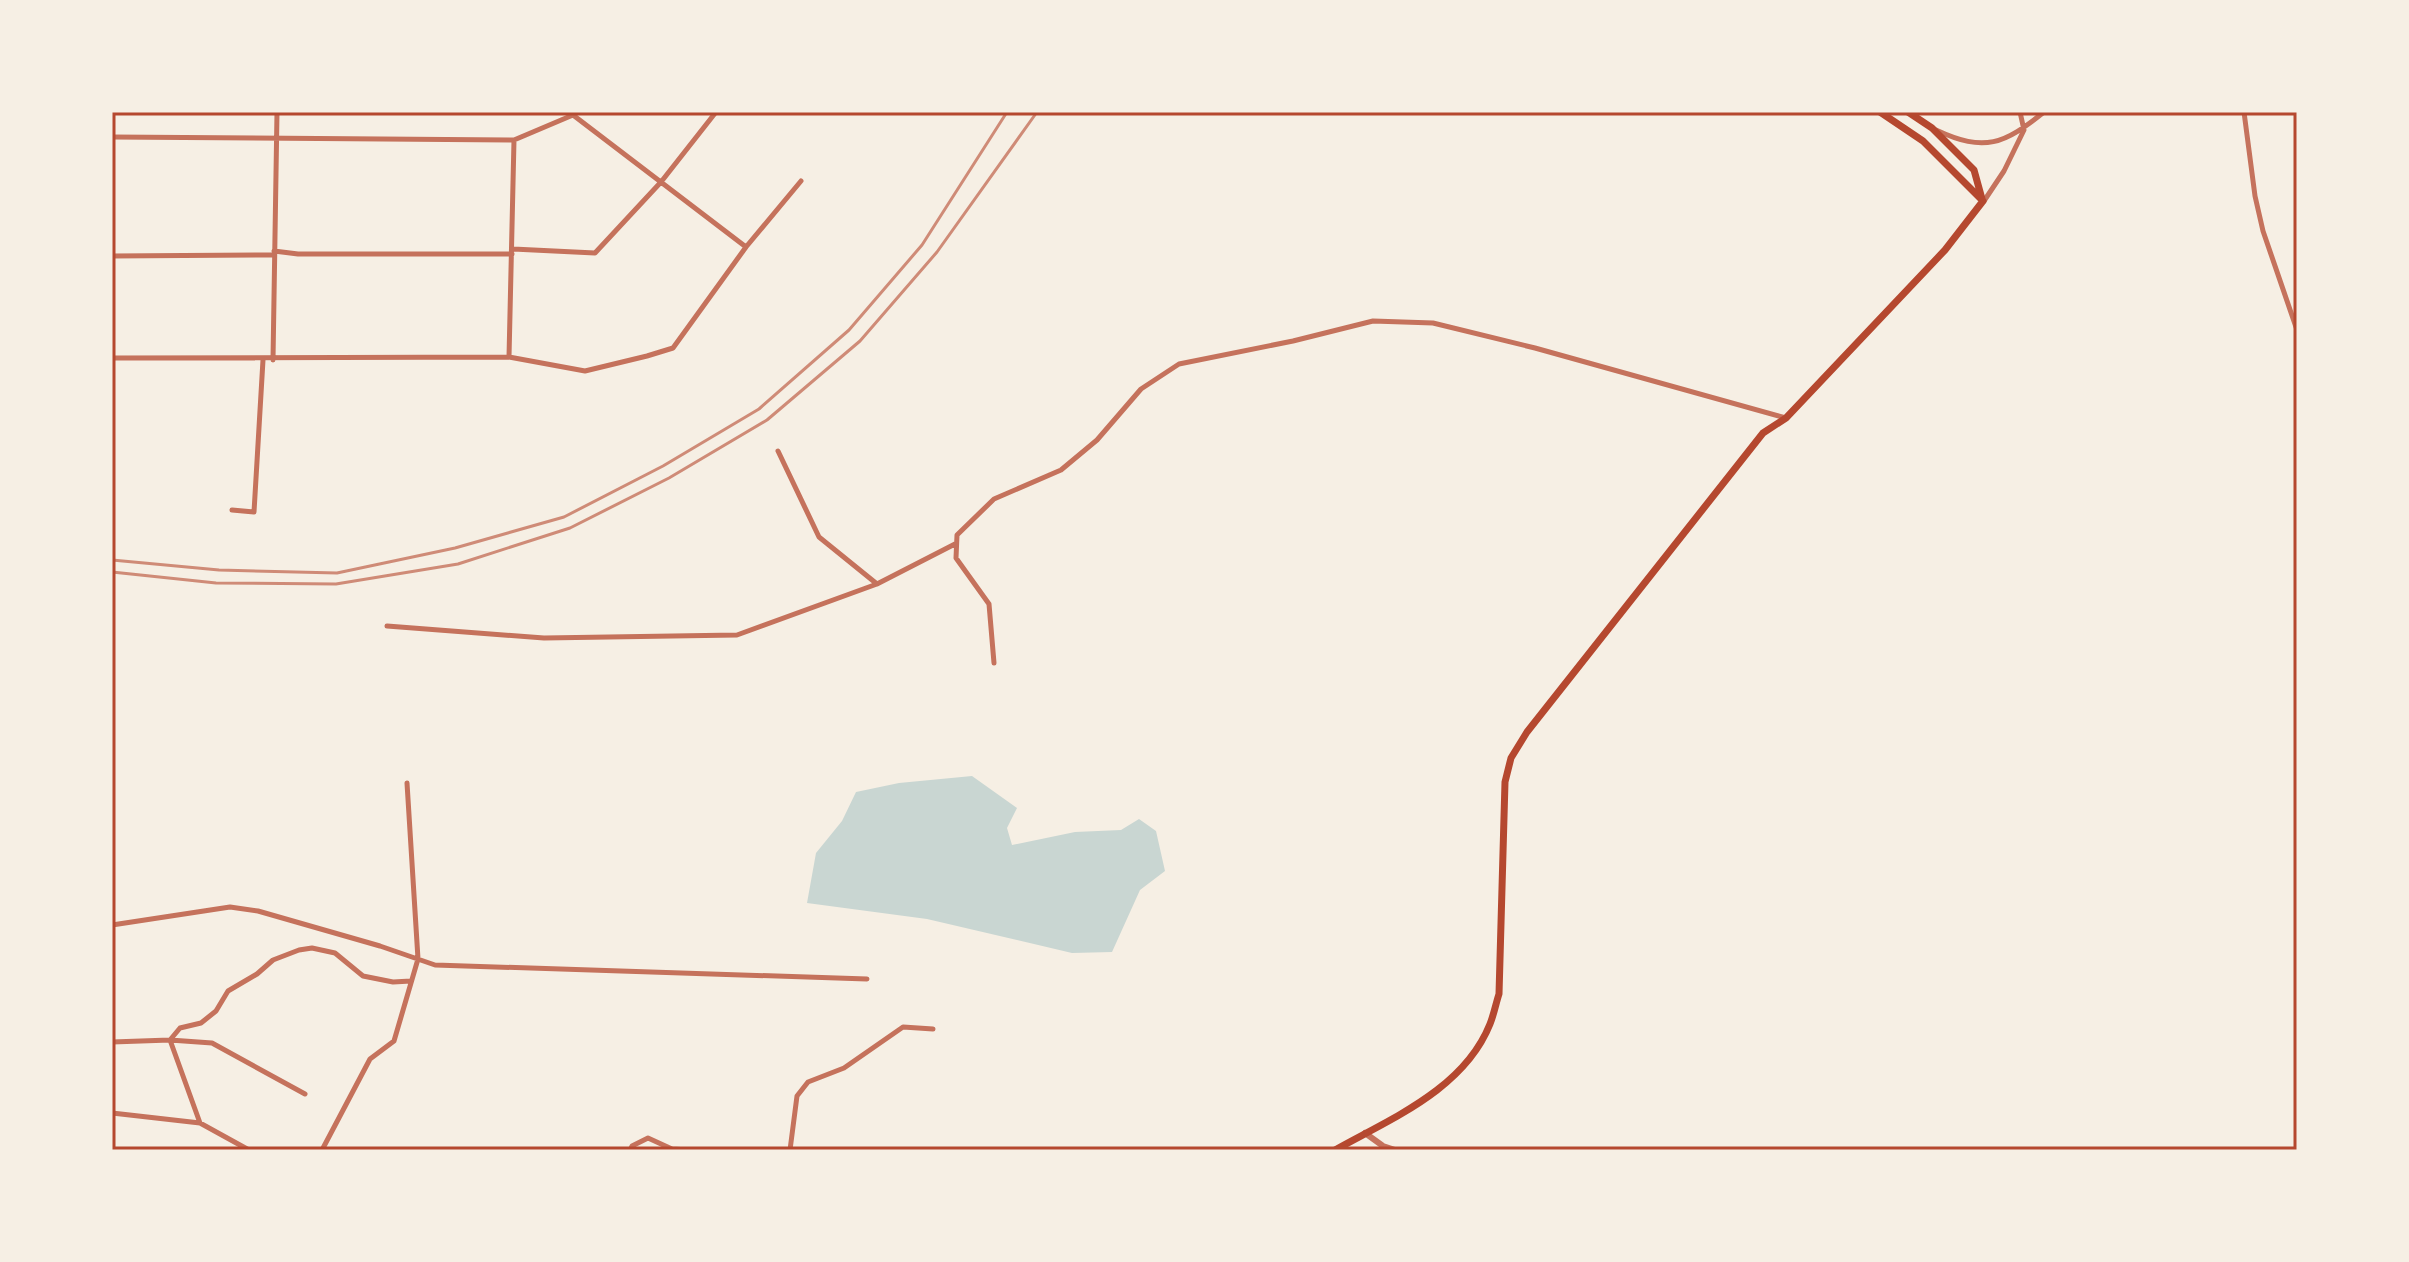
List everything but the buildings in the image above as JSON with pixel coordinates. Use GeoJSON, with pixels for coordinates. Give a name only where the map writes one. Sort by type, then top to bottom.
{"type":"FeatureCollection","features":[{"type":"Feature","properties":{"kind":"main road"},"geometry":{"type":"LineString","coordinates":[[1880,112],[1923,141],[1983,201]]}},
{"type":"Feature","properties":{"kind":"main road"},"geometry":{"type":"LineString","coordinates":[[1908,112],[1932,128],[1974,170],[1983,201]]}},
{"type":"Feature","properties":{"kind":"main road"},"geometry":{"type":"LineString","coordinates":[[1335,1150],[1432,1095],[1463,1067],[1490,1025],[1499,994],[1505,782],[1511,758],[1527,732],[1763,433],[1786,418],[1945,250],[1983,201]]}},
{"type":"Feature","properties":{"kind":"street"},"geometry":{"type":"LineString","coordinates":[[273,360],[277,112]]}},
{"type":"Feature","properties":{"kind":"street"},"geometry":{"type":"LineString","coordinates":[[112,256],[595,253],[661,182],[716,112]]}},
{"type":"Feature","properties":{"kind":"street"},"geometry":{"type":"LineString","coordinates":[[1983,201],[2004,171],[2024,130],[2020,112]]}},
{"type":"Feature","properties":{"kind":"street"},"geometry":{"type":"LineString","coordinates":[[1932,128],[1959,141],[1992,142],[2024,130],[2044,112]]}},
{"type":"Feature","properties":{"kind":"street"},"geometry":{"type":"LineString","coordinates":[[2244,112],[2263,231],[2297,330]]}},
{"type":"Feature","properties":{"kind":"street"},"geometry":{"type":"LineString","coordinates":[[112,137],[514,140],[573,114],[746,247]]}},
{"type":"Feature","properties":{"kind":"street"},"geometry":{"type":"LineString","coordinates":[[509,357],[514,140]]}},
{"type":"Feature","properties":{"kind":"street"},"geometry":{"type":"LineString","coordinates":[[112,358],[273,360],[509,357],[585,371],[673,348],[746,247],[801,181]]}},
{"type":"Feature","properties":{"kind":"street"},"geometry":{"type":"LineString","coordinates":[[994,663],[989,604],[956,558],[957,535],[994,499],[1061,470],[1097,440],[1141,389],[1179,364],[1373,321],[1433,323],[1786,418]]}},
{"type":"Feature","properties":{"kind":"street"},"geometry":{"type":"LineString","coordinates":[[232,510],[254,512],[263,360]]}},
{"type":"Feature","properties":{"kind":"street"},"geometry":{"type":"LineString","coordinates":[[778,451],[819,537],[877,584]]}},
{"type":"Feature","properties":{"kind":"street"},"geometry":{"type":"LineString","coordinates":[[387,626],[544,638],[737,635],[877,584],[956,544]]}},
{"type":"Feature","properties":{"kind":"street"},"geometry":{"type":"LineString","coordinates":[[322,1150],[370,1059],[394,1041],[418,959],[407,783]]}},
{"type":"Feature","properties":{"kind":"street"},"geometry":{"type":"LineString","coordinates":[[112,925],[230,907],[258,911],[435,965],[867,979]]}},
{"type":"Feature","properties":{"kind":"street"},"geometry":{"type":"LineString","coordinates":[[170,1040],[180,1028],[201,1023],[216,1011],[228,991],[257,974],[273,960],[299,950],[312,948],[335,953],[363,976],[393,982],[411,981]]}},
{"type":"Feature","properties":{"kind":"street"},"geometry":{"type":"LineString","coordinates":[[790,1150],[797,1096],[808,1082],[844,1068],[903,1027],[933,1029]]}},
{"type":"Feature","properties":{"kind":"street"},"geometry":{"type":"LineString","coordinates":[[170,1040],[200,1123]]}},
{"type":"Feature","properties":{"kind":"street"},"geometry":{"type":"LineString","coordinates":[[112,1042],[170,1040],[212,1043],[305,1094]]}},
{"type":"Feature","properties":{"kind":"street"},"geometry":{"type":"LineString","coordinates":[[112,1113],[200,1123],[249,1150]]}},
{"type":"Feature","properties":{"kind":"street"},"geometry":{"type":"LineString","coordinates":[[1365,1133],[1383,1146],[1395,1150]]}},
{"type":"Feature","properties":{"kind":"street"},"geometry":{"type":"LineString","coordinates":[[630,1150],[648,1138],[672,1149],[689,1150]]}},
{"type":"Feature","properties":{"kind":"shaded area"},"geometry":{"type":"Polygon","coordinates":[[[972,776],[1017,808],[1007,828],[1012,845],[1075,832],[1121,830],[1139,819],[1156,831],[1165,871],[1140,890],[1112,952],[1072,953],[927,919],[807,903],[816,853],[842,821],[856,792],[899,783],[972,776]]]}},
{"type":"Feature","properties":{"kind":"railway"},"geometry":{"type":"LineString","coordinates":[[112,560],[219,570],[337,573],[455,548],[564,517],[663,466],[759,409],[849,330],[922,245],[1007,112]]}},
{"type":"Feature","properties":{"kind":"railway"},"geometry":{"type":"LineString","coordinates":[[112,572],[216,583],[336,584],[458,564],[570,528],[669,478],[767,420],[860,341],[937,252],[1037,112]]}}]}
